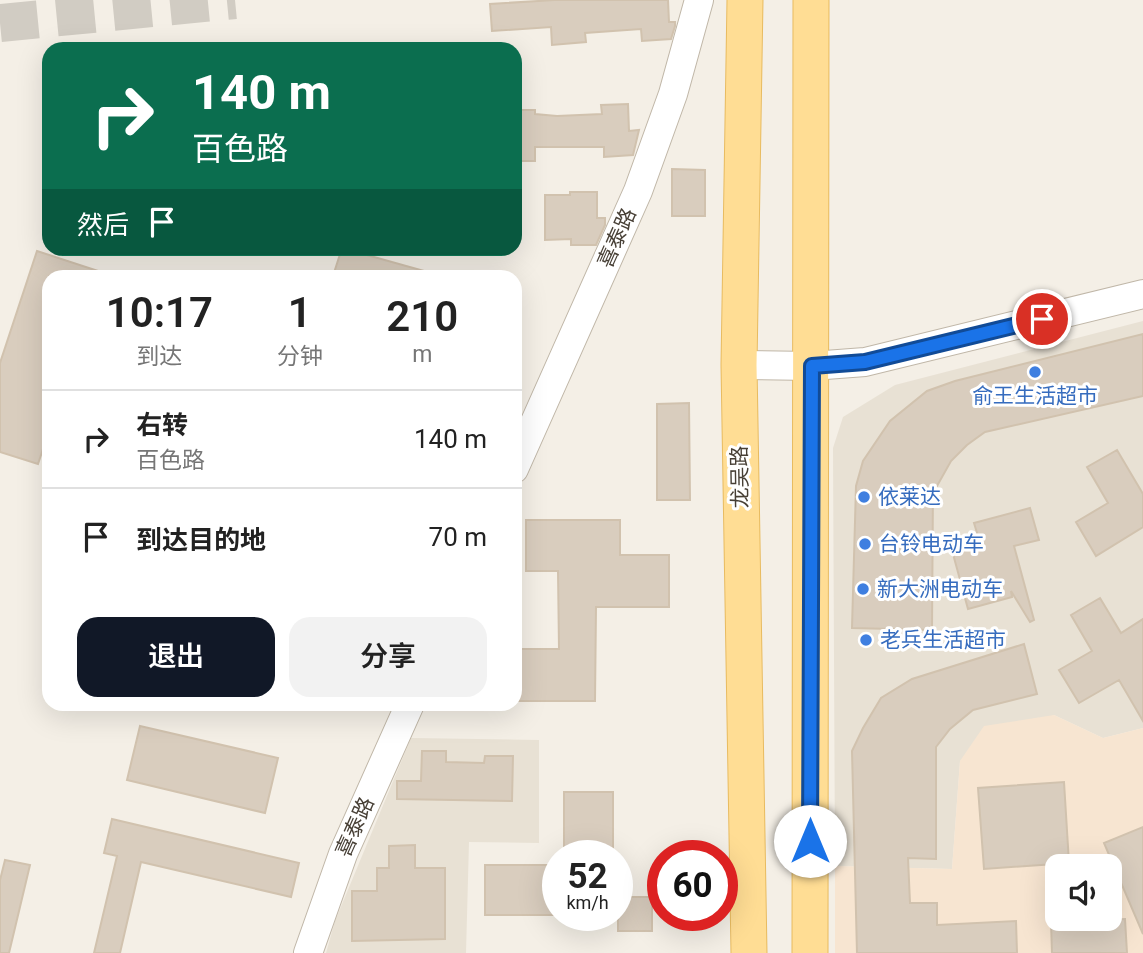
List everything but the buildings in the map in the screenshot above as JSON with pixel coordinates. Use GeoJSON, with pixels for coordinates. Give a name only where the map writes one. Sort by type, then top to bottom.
{"type":"FeatureCollection","features":[{"type":"Feature","properties":{"kind":"main road","name":"龙吴路"},"geometry":{"type":"LineString","coordinates":[[744,0],[739,365],[749,953]]}},
{"type":"Feature","properties":{"kind":"main road"},"geometry":{"type":"LineString","coordinates":[[810,953],[811,0]]}},
{"type":"Feature","properties":{"kind":"street","name":"喜泰路"},"geometry":{"type":"LineString","coordinates":[[522,451],[638,191],[673,94],[699,0]]}},
{"type":"Feature","properties":{"kind":"street"},"geometry":{"type":"LineString","coordinates":[[739,365],[812,366],[865,362],[1143,294]]}},
{"type":"Feature","properties":{"kind":"street","name":"喜泰路"},"geometry":{"type":"LineString","coordinates":[[308,953],[343,854],[407,711]]}},
{"type":"Feature","properties":{"kind":"shaded area"},"geometry":{"type":"Polygon","coordinates":[[[1143,321],[1143,728],[1103,738],[1054,715],[960,761],[952,869],[835,866],[833,448],[843,417],[895,385],[1143,321]]]}},
{"type":"Feature","properties":{"kind":"shaded area"},"geometry":{"type":"Polygon","coordinates":[[[1054,715],[1103,738],[1143,728],[1143,953],[835,953],[835,866],[952,869],[960,761],[984,726],[1054,715]]]}},
{"type":"Feature","properties":{"kind":"shaded area"},"geometry":{"type":"Polygon","coordinates":[[[411,738],[539,740],[539,843],[469,842],[466,953],[326,953],[335,921],[411,738]]]}},
{"type":"Feature","properties":{"kind":"tunnel"},"geometry":{"type":"LineString","coordinates":[[0,23],[235,0]]}},
{"type":"Feature","properties":{"kind":"place","name":"俞王生活超市"},"geometry":{"type":"Point","coordinates":[1035,372]}},
{"type":"Feature","properties":{"kind":"place","name":"依莱达"},"geometry":{"type":"Point","coordinates":[864,497]}},
{"type":"Feature","properties":{"kind":"place","name":"台铃电动车"},"geometry":{"type":"Point","coordinates":[865,544]}},
{"type":"Feature","properties":{"kind":"place","name":"新大洲电动车"},"geometry":{"type":"Point","coordinates":[863,589]}},
{"type":"Feature","properties":{"kind":"place","name":"老兵生活超市"},"geometry":{"type":"Point","coordinates":[866,640]}},
{"type":"Feature","properties":{"kind":"route"},"geometry":{"type":"LineString","coordinates":[[810,841],[812,366],[865,362],[1042,319]]}}]}
